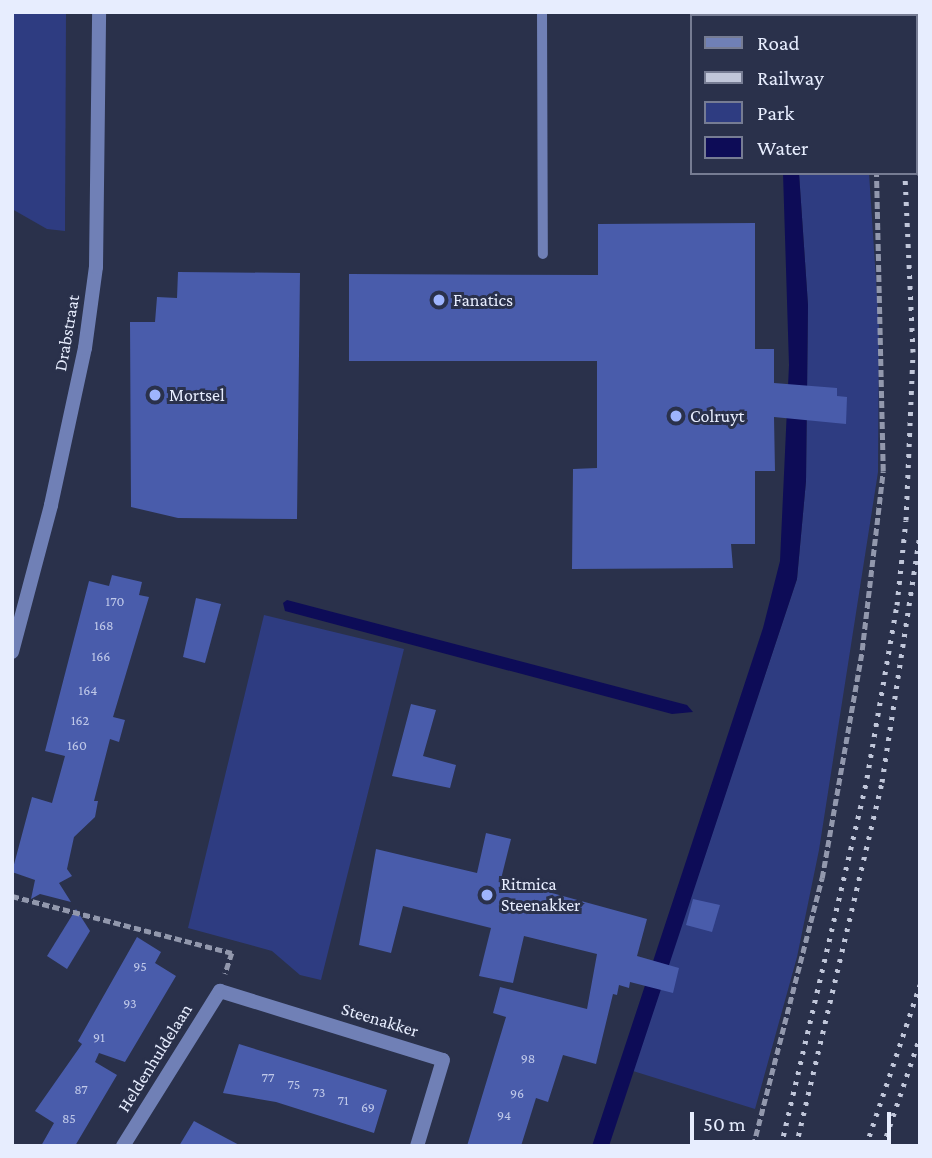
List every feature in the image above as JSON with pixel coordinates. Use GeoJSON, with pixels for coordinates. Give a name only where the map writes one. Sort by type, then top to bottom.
{"type":"FeatureCollection","features":[{"type":"Feature","properties":{"kind":"street","name":"Drabstraat"},"geometry":{"type":"LineString","coordinates":[[12,652],[54,492],[95,281],[99,12]]}},
{"type":"Feature","properties":{"kind":"street","name":"Heldenhuldelaan"},"geometry":{"type":"LineString","coordinates":[[123,1146],[220,991]]}},
{"type":"Feature","properties":{"kind":"street","name":"Steenakker"},"geometry":{"type":"LineString","coordinates":[[220,991],[443,1060],[417,1146]]}},
{"type":"Feature","properties":{"kind":"lane"},"geometry":{"type":"LineString","coordinates":[[542,12],[543,254]]}},
{"type":"Feature","properties":{"kind":"path"},"geometry":{"type":"LineString","coordinates":[[752,1146],[822,878],[862,650],[883,471],[876,175]]}},
{"type":"Feature","properties":{"kind":"path"},"geometry":{"type":"LineString","coordinates":[[12,896],[232,953],[220,991]]}},
{"type":"Feature","properties":{"kind":"green space"},"geometry":{"type":"Polygon","coordinates":[[[12,12],[66,12],[65,231],[47,229],[12,209],[12,12]]]}},
{"type":"Feature","properties":{"kind":"green space"},"geometry":{"type":"Polygon","coordinates":[[[799,175],[869,175],[879,326],[878,472],[819,850],[797,957],[755,1109],[633,1071],[797,579],[806,481],[808,305],[799,175]]]}},
{"type":"Feature","properties":{"kind":"green space"},"geometry":{"type":"Polygon","coordinates":[[[264,615],[404,649],[321,980],[300,975],[272,951],[188,928],[264,615]]]}},
{"type":"Feature","properties":{"kind":"water"},"geometry":{"type":"Polygon","coordinates":[[[783,175],[799,175],[808,305],[806,481],[797,579],[609,1146],[592,1146],[763,628],[780,561],[789,365],[783,175]]]}},
{"type":"Feature","properties":{"kind":"water"},"geometry":{"type":"Polygon","coordinates":[[[287,600],[687,705],[693,712],[672,714],[285,611],[283,603],[287,600]]]}},
{"type":"Feature","properties":{"kind":"building","name":"Colruyt"},"geometry":{"type":"Polygon","coordinates":[[[755,223],[755,349],[774,349],[774,383],[837,388],[837,396],[847,397],[846,424],[774,417],[775,471],[755,471],[755,544],[731,544],[733,568],[572,569],[573,469],[597,468],[597,361],[349,361],[349,274],[598,275],[598,224],[755,223]]]}},
{"type":"Feature","properties":{"kind":"building"},"geometry":{"type":"Polygon","coordinates":[[[178,272],[300,273],[297,519],[178,518],[131,507],[130,322],[155,322],[157,297],[177,298],[178,272]]]}},
{"type":"Feature","properties":{"kind":"building"},"geometry":{"type":"Polygon","coordinates":[[[112,575],[142,582],[139,595],[149,597],[113,717],[125,720],[119,742],[110,739],[94,801],[98,801],[95,817],[74,837],[67,869],[72,876],[59,883],[71,902],[40,894],[31,899],[35,880],[12,872],[32,797],[52,803],[65,756],[45,751],[89,581],[109,586],[112,575]]]}},
{"type":"Feature","properties":{"kind":"building"},"geometry":{"type":"Polygon","coordinates":[[[196,598],[221,604],[205,663],[183,657],[196,598]]]}},
{"type":"Feature","properties":{"kind":"building"},"geometry":{"type":"Polygon","coordinates":[[[411,704],[436,710],[423,756],[456,765],[450,788],[392,776],[411,704]]]}},
{"type":"Feature","properties":{"kind":"building"},"geometry":{"type":"Polygon","coordinates":[[[486,833],[511,839],[501,879],[647,919],[637,956],[679,968],[673,993],[630,982],[629,988],[619,985],[617,995],[613,994],[596,1064],[563,1055],[548,1102],[536,1098],[521,1146],[467,1146],[506,1017],[493,1013],[500,987],[587,1009],[597,954],[524,936],[513,983],[479,976],[491,928],[403,906],[391,953],[359,945],[376,849],[477,873],[486,833]]]}},
{"type":"Feature","properties":{"kind":"building"},"geometry":{"type":"Polygon","coordinates":[[[693,899],[720,905],[712,932],[686,925],[693,899]]]}},
{"type":"Feature","properties":{"kind":"building"},"geometry":{"type":"Polygon","coordinates":[[[76,909],[90,931],[67,969],[47,956],[76,909]]]}},
{"type":"Feature","properties":{"kind":"building"},"geometry":{"type":"Polygon","coordinates":[[[137,937],[161,952],[155,963],[176,976],[125,1062],[99,1053],[95,1062],[117,1075],[75,1146],[41,1146],[54,1123],[35,1111],[82,1044],[78,1041],[137,937]]]}},
{"type":"Feature","properties":{"kind":"building"},"geometry":{"type":"Polygon","coordinates":[[[239,1044],[387,1090],[374,1133],[276,1102],[223,1093],[239,1044]]]}},
{"type":"Feature","properties":{"kind":"building"},"geometry":{"type":"Polygon","coordinates":[[[194,1121],[241,1146],[179,1146],[194,1121]]]}},
{"type":"Feature","properties":{"kind":"railway"},"geometry":{"type":"LineString","coordinates":[[918,159],[920,175]]}},
{"type":"Feature","properties":{"kind":"railway"},"geometry":{"type":"LineString","coordinates":[[781,1146],[867,778],[897,605],[906,520],[913,352],[905,175]]}},
{"type":"Feature","properties":{"kind":"railway"},"geometry":{"type":"LineString","coordinates":[[796,1146],[882,782],[920,533]]}},
{"type":"Feature","properties":{"kind":"railway"},"geometry":{"type":"LineString","coordinates":[[866,1146],[920,985]]}},
{"type":"Feature","properties":{"kind":"railway"},"geometry":{"type":"LineString","coordinates":[[883,1146],[920,1037]]}},
{"type":"Feature","properties":{"kind":"place","name":"Fanatics"},"geometry":{"type":"Point","coordinates":[439,300]}},
{"type":"Feature","properties":{"kind":"place","name":"Mortsel"},"geometry":{"type":"Point","coordinates":[155,395]}},
{"type":"Feature","properties":{"kind":"place","name":"Colruyt"},"geometry":{"type":"Point","coordinates":[676,416]}},
{"type":"Feature","properties":{"kind":"place","name":"Ritmica Steenakker"},"geometry":{"type":"Point","coordinates":[487,895]}}]}
